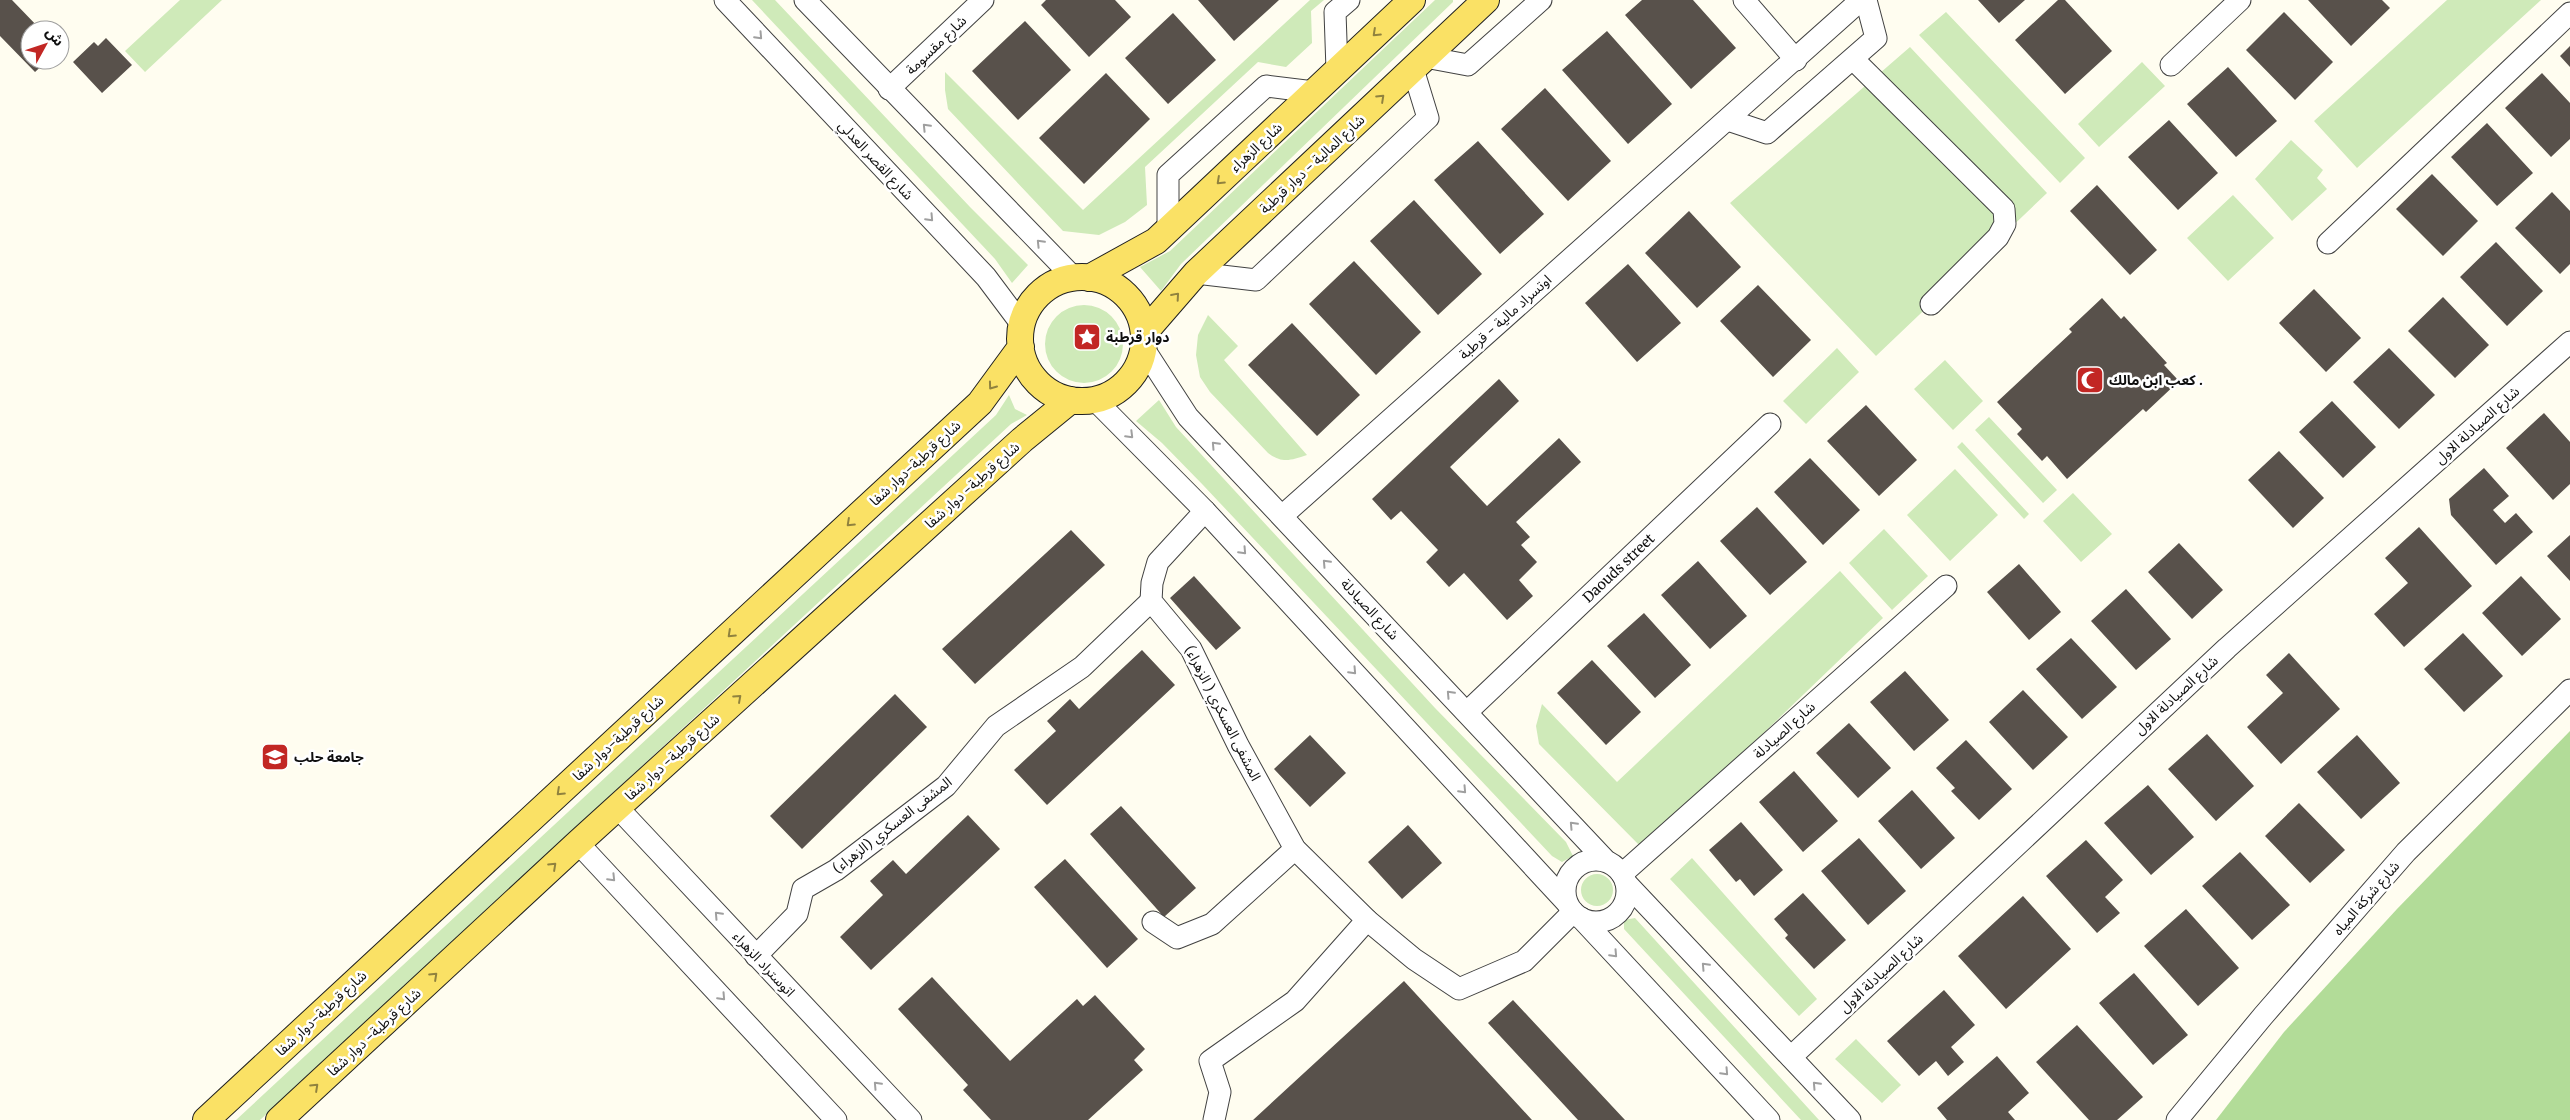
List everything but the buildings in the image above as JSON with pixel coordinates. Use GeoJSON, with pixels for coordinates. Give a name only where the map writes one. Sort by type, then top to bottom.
{"type":"FeatureCollection","features":[{"type":"Feature","properties":{"kind":"main road","name":"شارع الزهراء"},"geometry":{"type":"LineString","coordinates":[[1081,278],[1156,241],[1412,0]]}},
{"type":"Feature","properties":{"kind":"main road","name":"شارع المالية - دوار قرطبة"},"geometry":{"type":"LineString","coordinates":[[1144,341],[1196,273],[1486,0]]}},
{"type":"Feature","properties":{"kind":"main road"},"geometry":{"type":"LineString","coordinates":[[1081,278],[1109,283],[1126,296],[1139,313],[1144,341],[1136,372],[1118,390],[1083,400],[1052,394],[1037,382],[1026,366],[1021,336],[1028,308],[1040,294],[1056,283],[1081,278]]}},
{"type":"Feature","properties":{"kind":"main road","name":"شارع قرطبة-دوار شفا"},"geometry":{"type":"LineString","coordinates":[[206,1120],[980,403],[1021,336]]}},
{"type":"Feature","properties":{"kind":"main road","name":"شارع قرطبة- دوار شفا"},"geometry":{"type":"LineString","coordinates":[[279,1120],[578,842],[1022,440],[1083,400]]}},
{"type":"Feature","properties":{"kind":"street","name":"شارع القصر العدلي"},"geometry":{"type":"LineString","coordinates":[[725,0],[986,277],[1021,336]]}},
{"type":"Feature","properties":{"kind":"street"},"geometry":{"type":"LineString","coordinates":[[805,0],[889,89],[1081,278]]}},
{"type":"Feature","properties":{"kind":"street","name":"شارع مقسومة"},"geometry":{"type":"LineString","coordinates":[[889,89],[983,0]]}},
{"type":"Feature","properties":{"kind":"street"},"geometry":{"type":"LineString","coordinates":[[1337,70],[1335,12],[1349,0]]}},
{"type":"Feature","properties":{"kind":"street"},"geometry":{"type":"LineString","coordinates":[[1196,273],[1256,280],[1428,118],[1419,63],[1468,65],[1541,0]]}},
{"type":"Feature","properties":{"kind":"street"},"geometry":{"type":"LineString","coordinates":[[1744,0],[1796,60]]}},
{"type":"Feature","properties":{"kind":"street","name":"اوتسراد مالية - قرطبة"},"geometry":{"type":"LineString","coordinates":[[1282,516],[1862,0]]}},
{"type":"Feature","properties":{"kind":"street"},"geometry":{"type":"LineString","coordinates":[[1728,120],[1767,133],[1853,59],[1876,38],[1866,0]]}},
{"type":"Feature","properties":{"kind":"street"},"geometry":{"type":"LineString","coordinates":[[2171,65],[2240,0]]}},
{"type":"Feature","properties":{"kind":"street"},"geometry":{"type":"LineString","coordinates":[[2328,243],[2570,13]]}},
{"type":"Feature","properties":{"kind":"street"},"geometry":{"type":"LineString","coordinates":[[1853,59],[2004,209],[2005,224],[1998,237],[1931,304]]}},
{"type":"Feature","properties":{"kind":"street"},"geometry":{"type":"LineString","coordinates":[[1168,230],[1168,175],[1266,86],[1314,92]]}},
{"type":"Feature","properties":{"kind":"street","name":"شارع الصيادلة"},"geometry":{"type":"LineString","coordinates":[[1144,341],[1188,417],[1850,1120]]}},
{"type":"Feature","properties":{"kind":"street","name":"شارع الصيادلة الاول"},"geometry":{"type":"LineString","coordinates":[[1791,1057],[2227,648],[2570,342]]}},
{"type":"Feature","properties":{"kind":"street"},"geometry":{"type":"LineString","coordinates":[[1083,400],[1205,511],[1573,911],[1769,1120]]}},
{"type":"Feature","properties":{"kind":"street","name":"Daouds street"},"geometry":{"type":"LineString","coordinates":[[1467,712],[1770,424]]}},
{"type":"Feature","properties":{"kind":"street"},"geometry":{"type":"LineString","coordinates":[[1151,601],[1152,583],[1158,562],[1205,511]]}},
{"type":"Feature","properties":{"kind":"street","name":"شارع الصيادلة"},"geometry":{"type":"LineString","coordinates":[[1618,873],[1946,586]]}},
{"type":"Feature","properties":{"kind":"street","name":"المشفى العسكري ( الزهراء)"},"geometry":{"type":"LineString","coordinates":[[1151,601],[1192,649],[1238,745],[1295,849],[1367,920],[1414,959],[1459,989],[1524,961],[1573,911]]}},
{"type":"Feature","properties":{"kind":"street","name":"المشفى العسكري (الزهراء)"},"geometry":{"type":"LineString","coordinates":[[756,956],[797,914],[803,889],[836,870],[946,786],[996,726],[1082,667],[1151,601]]}},
{"type":"Feature","properties":{"kind":"street","name":"شارع شركة المياه"},"geometry":{"type":"LineString","coordinates":[[2177,1120],[2263,1016],[2406,852],[2570,690]]}},
{"type":"Feature","properties":{"kind":"street","name":"اتوستراد الزهراء"},"geometry":{"type":"LineString","coordinates":[[617,807],[911,1120]]}},
{"type":"Feature","properties":{"kind":"street"},"geometry":{"type":"LineString","coordinates":[[578,842],[836,1120]]}},
{"type":"Feature","properties":{"kind":"street"},"geometry":{"type":"LineString","coordinates":[[1153,922],[1177,938],[1212,924],[1295,849]]}},
{"type":"Feature","properties":{"kind":"street"},"geometry":{"type":"LineString","coordinates":[[1591,860],[1618,873],[1624,903],[1614,915],[1601,922],[1573,911],[1565,883],[1576,866],[1591,860]]}},
{"type":"Feature","properties":{"kind":"street"},"geometry":{"type":"LineString","coordinates":[[1214,1120],[1220,1092],[1210,1062],[1295,1001],[1367,920]]}},
{"type":"Feature","properties":{"kind":"green space"},"geometry":{"type":"Polygon","coordinates":[[[180,0],[222,0],[145,72],[125,51],[180,0]]]}},
{"type":"Feature","properties":{"kind":"green space"},"geometry":{"type":"Polygon","coordinates":[[[752,0],[775,0],[970,207],[1028,265],[1012,283],[995,259],[752,0]]]}},
{"type":"Feature","properties":{"kind":"green space"},"geometry":{"type":"Polygon","coordinates":[[[1310,0],[1324,0],[1311,11],[1312,43],[1286,67],[1258,62],[1145,167],[1147,205],[1125,222],[1099,235],[1063,231],[948,109],[945,72],[1083,210],[1310,0]]]}},
{"type":"Feature","properties":{"kind":"green space"},"geometry":{"type":"Polygon","coordinates":[[[1435,0],[1453,0],[1453,2],[1181,264],[1161,291],[1140,267],[1170,251],[1435,0]]]}},
{"type":"Feature","properties":{"kind":"green space"},"geometry":{"type":"Polygon","coordinates":[[[2447,0],[2541,0],[2357,168],[2314,121],[2447,0]]]}},
{"type":"Feature","properties":{"kind":"green space"},"geometry":{"type":"Polygon","coordinates":[[[1946,12],[2085,158],[2060,183],[1919,35],[1946,12]]]}},
{"type":"Feature","properties":{"kind":"green space"},"geometry":{"type":"Polygon","coordinates":[[[1910,47],[2047,193],[1876,356],[1730,203],[1910,47]]]}},
{"type":"Feature","properties":{"kind":"green space"},"geometry":{"type":"Polygon","coordinates":[[[2142,62],[2165,86],[2099,147],[2078,124],[2142,62]]]}},
{"type":"Feature","properties":{"kind":"green space"},"geometry":{"type":"Polygon","coordinates":[[[2291,140],[2323,170],[2317,178],[2327,189],[2292,221],[2255,179],[2291,140]]]}},
{"type":"Feature","properties":{"kind":"green space"},"geometry":{"type":"Polygon","coordinates":[[[2233,195],[2274,238],[2228,281],[2187,238],[2233,195]]]}},
{"type":"Feature","properties":{"kind":"green space"},"geometry":{"type":"Polygon","coordinates":[[[1084,305],[1099,308],[1112,316],[1120,329],[1123,344],[1120,359],[1112,372],[1099,380],[1084,383],[1069,380],[1056,372],[1048,359],[1045,344],[1048,329],[1056,316],[1069,308],[1084,305]]]}},
{"type":"Feature","properties":{"kind":"green space"},"geometry":{"type":"Polygon","coordinates":[[[1208,315],[1238,346],[1224,360],[1307,455],[1283,460],[1268,453],[1210,392],[1200,377],[1196,355],[1198,335],[1208,315]]]}},
{"type":"Feature","properties":{"kind":"green space"},"geometry":{"type":"Polygon","coordinates":[[[1837,348],[1859,372],[1806,424],[1783,401],[1837,348]]]}},
{"type":"Feature","properties":{"kind":"green space"},"geometry":{"type":"Polygon","coordinates":[[[1945,360],[1983,401],[1953,430],[1914,389],[1945,360]]]}},
{"type":"Feature","properties":{"kind":"green space"},"geometry":{"type":"Polygon","coordinates":[[[1009,395],[1015,409],[1027,415],[1011,424],[260,1120],[236,1120],[996,415],[1009,395]]]}},
{"type":"Feature","properties":{"kind":"green space"},"geometry":{"type":"Polygon","coordinates":[[[1159,400],[1176,427],[1435,708],[1566,842],[1573,856],[1562,862],[1552,856],[1203,485],[1162,443],[1136,421],[1159,400]]]}},
{"type":"Feature","properties":{"kind":"green space"},"geometry":{"type":"Polygon","coordinates":[[[1989,417],[2057,490],[2043,503],[1975,430],[1989,417]]]}},
{"type":"Feature","properties":{"kind":"green space"},"geometry":{"type":"Polygon","coordinates":[[[1962,442],[2029,514],[2024,519],[1957,447],[1962,442]]]}},
{"type":"Feature","properties":{"kind":"green space"},"geometry":{"type":"Polygon","coordinates":[[[1955,469],[1998,515],[1950,561],[1907,515],[1955,469]]]}},
{"type":"Feature","properties":{"kind":"green space"},"geometry":{"type":"Polygon","coordinates":[[[2073,493],[2112,534],[2081,562],[2043,521],[2073,493]]]}},
{"type":"Feature","properties":{"kind":"green space"},"geometry":{"type":"Polygon","coordinates":[[[1884,529],[1928,576],[1892,610],[1849,563],[1884,529]]]}},
{"type":"Feature","properties":{"kind":"green space"},"geometry":{"type":"Polygon","coordinates":[[[1840,571],[1883,618],[1643,849],[1539,744],[1536,726],[1542,704],[1617,782],[1840,571]]]}},
{"type":"Feature","properties":{"kind":"green space"},"geometry":{"type":"Polygon","coordinates":[[[2570,731],[2570,1120],[2216,1120],[2284,1032],[2397,909],[2570,731]]]}},
{"type":"Feature","properties":{"kind":"green space"},"geometry":{"type":"Polygon","coordinates":[[[1692,858],[1817,999],[1799,1016],[1670,879],[1692,858]]]}},
{"type":"Feature","properties":{"kind":"green space"},"geometry":{"type":"Polygon","coordinates":[[[1597,874],[1609,878],[1613,890],[1609,902],[1597,906],[1585,902],[1581,890],[1585,878],[1597,874]]]}},
{"type":"Feature","properties":{"kind":"green space"},"geometry":{"type":"Polygon","coordinates":[[[1635,918],[1819,1120],[1801,1120],[1624,929],[1624,920],[1635,918]]]}},
{"type":"Feature","properties":{"kind":"green space"},"geometry":{"type":"Polygon","coordinates":[[[1856,1039],[1901,1085],[1882,1103],[1835,1059],[1856,1039]]]}},
{"type":"Feature","properties":{"kind":"place","name":"دوار قرطبة"},"geometry":{"type":"Point","coordinates":[1087,337]}},
{"type":"Feature","properties":{"kind":"place","name":"كعب ابن مالك ."},"geometry":{"type":"Point","coordinates":[2090,380]}},
{"type":"Feature","properties":{"kind":"place","name":"جامعة حلب"},"geometry":{"type":"Point","coordinates":[275,757]}}]}
